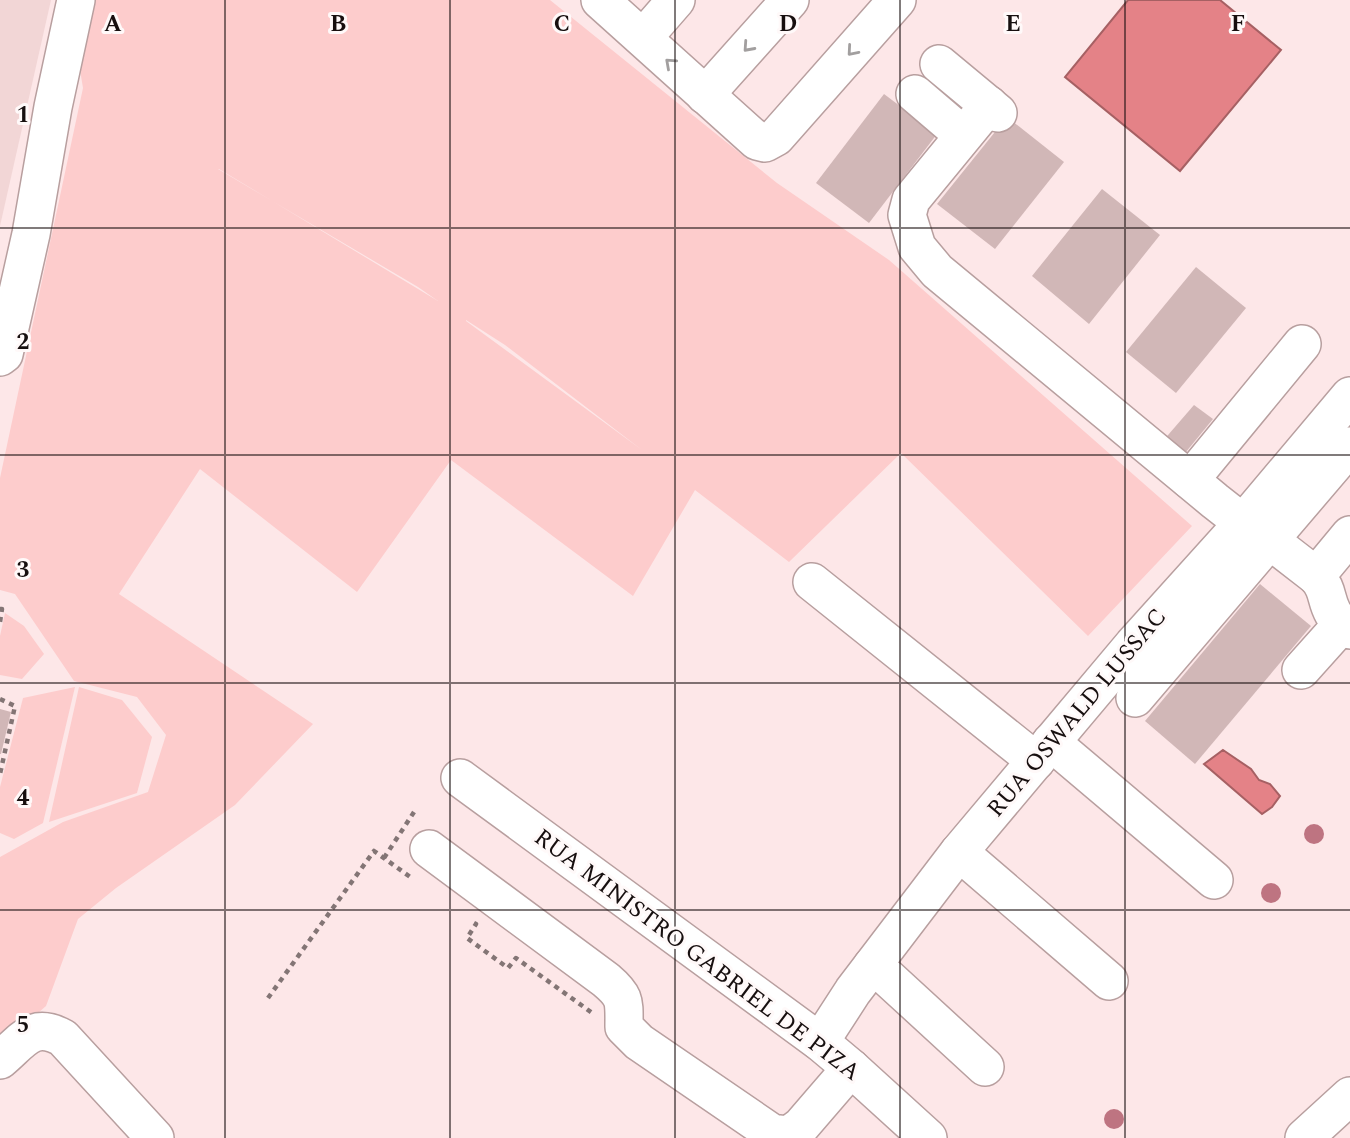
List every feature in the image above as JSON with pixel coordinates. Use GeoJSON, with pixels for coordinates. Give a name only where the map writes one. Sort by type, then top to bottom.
{"type":"FeatureCollection","features":[{"type":"Feature","properties":{"kind":"street"},"geometry":{"type":"LineString","coordinates":[[0,357],[4,354],[31,234],[76,0]]}},
{"type":"Feature","properties":{"kind":"street"},"geometry":{"type":"LineString","coordinates":[[600,0],[757,141],[765,143],[776,137],[897,0]]}},
{"type":"Feature","properties":{"kind":"street"},"geometry":{"type":"LineString","coordinates":[[643,38],[676,0]]}},
{"type":"Feature","properties":{"kind":"street"},"geometry":{"type":"LineString","coordinates":[[705,95],[790,0]]}},
{"type":"Feature","properties":{"kind":"street"},"geometry":{"type":"LineString","coordinates":[[939,64],[993,109],[963,135],[911,200],[907,215],[917,247],[937,271],[1190,480],[1316,576],[1323,584],[1334,615],[1346,627],[1301,670]]}},
{"type":"Feature","properties":{"kind":"street"},"geometry":{"type":"LineString","coordinates":[[915,94],[963,135]]}},
{"type":"Feature","properties":{"kind":"street"},"geometry":{"type":"LineString","coordinates":[[1190,480],[1302,345]]}},
{"type":"Feature","properties":{"kind":"street","name":"RUA OSWALD LUSSAC"},"geometry":{"type":"LineString","coordinates":[[820,1042],[853,992],[959,852],[1133,645],[1256,531],[1286,496],[1350,396]]}},
{"type":"Feature","properties":{"kind":"street"},"geometry":{"type":"LineString","coordinates":[[1286,496],[1350,446]]}},
{"type":"Feature","properties":{"kind":"street"},"geometry":{"type":"LineString","coordinates":[[1135,698],[1256,531]]}},
{"type":"Feature","properties":{"kind":"street"},"geometry":{"type":"LineString","coordinates":[[1316,576],[1350,535]]}},
{"type":"Feature","properties":{"kind":"street"},"geometry":{"type":"LineString","coordinates":[[812,582],[1044,751],[1214,880]]}},
{"type":"Feature","properties":{"kind":"street","name":"RUA MINISTRO GABRIEL DE PIZA"},"geometry":{"type":"LineString","coordinates":[[460,778],[820,1042],[928,1138]]}},
{"type":"Feature","properties":{"kind":"street"},"geometry":{"type":"LineString","coordinates":[[959,852],[1109,981]]}},
{"type":"Feature","properties":{"kind":"street"},"geometry":{"type":"LineString","coordinates":[[421,865],[606,980],[619,991],[624,1006],[624,1027],[639,1042],[772,1133],[789,1137],[851,1068]]}},
{"type":"Feature","properties":{"kind":"street"},"geometry":{"type":"LineString","coordinates":[[872,967],[888,978],[985,1067]]}},
{"type":"Feature","properties":{"kind":"street"},"geometry":{"type":"LineString","coordinates":[[0,1060],[29,1034],[51,1031],[63,1038],[155,1138]]}},
{"type":"Feature","properties":{"kind":"street"},"geometry":{"type":"LineString","coordinates":[[1304,1138],[1350,1096]]}},
{"type":"Feature","properties":{"kind":"path"},"geometry":{"type":"LineString","coordinates":[[0,609],[0,622]]}},
{"type":"Feature","properties":{"kind":"path"},"geometry":{"type":"LineString","coordinates":[[0,699],[15,706],[0,774]]}},
{"type":"Feature","properties":{"kind":"path"},"geometry":{"type":"LineString","coordinates":[[384,858],[414,812]]}},
{"type":"Feature","properties":{"kind":"path"},"geometry":{"type":"LineString","coordinates":[[268,999],[374,851],[384,858],[421,865]]}},
{"type":"Feature","properties":{"kind":"path"},"geometry":{"type":"LineString","coordinates":[[466,917],[476,924],[467,938],[508,968],[516,958],[613,1029],[624,1027]]}},
{"type":"Feature","properties":{"kind":"shaded area"},"geometry":{"type":"Polygon","coordinates":[[[0,0],[51,0],[0,226],[0,0]]]}},
{"type":"Feature","properties":{"kind":"shaded area"},"geometry":{"type":"Polygon","coordinates":[[[87,0],[550,0],[777,183],[889,260],[1192,526],[1088,636],[901,453],[789,562],[695,490],[633,596],[451,460],[357,592],[200,469],[119,594],[313,724],[235,805],[116,888],[78,919],[46,1006],[0,1046],[0,857],[63,822],[148,792],[166,735],[137,697],[74,681],[15,594],[0,590],[0,478],[83,88],[77,52],[87,0]],[[265,197],[438,301],[418,287],[265,197]],[[466,321],[642,450],[505,345],[466,321]]]}},
{"type":"Feature","properties":{"kind":"shaded area"},"geometry":{"type":"Polygon","coordinates":[[[1128,0],[1220,0],[1281,50],[1180,171],[1065,77],[1128,0]]]}},
{"type":"Feature","properties":{"kind":"shaded area"},"geometry":{"type":"Polygon","coordinates":[[[5,613],[24,626],[44,654],[22,679],[0,675],[0,636],[5,613]]]}},
{"type":"Feature","properties":{"kind":"shaded area"},"geometry":{"type":"Polygon","coordinates":[[[75,687],[43,823],[14,839],[0,833],[0,787],[23,698],[75,687]]]}},
{"type":"Feature","properties":{"kind":"shaded area"},"geometry":{"type":"Polygon","coordinates":[[[79,687],[122,700],[152,737],[137,793],[49,822],[79,687]]]}},
{"type":"Feature","properties":{"kind":"shaded area"},"geometry":{"type":"Polygon","coordinates":[[[1223,750],[1251,769],[1259,780],[1270,784],[1280,796],[1272,807],[1262,814],[1204,764],[1223,750]]]}},
{"type":"Feature","properties":{"kind":"building"},"geometry":{"type":"Polygon","coordinates":[[[884,94],[937,134],[869,223],[816,183],[884,94]]]}},
{"type":"Feature","properties":{"kind":"building"},"geometry":{"type":"Polygon","coordinates":[[[1007,117],[1064,162],[995,249],[937,204],[1007,117]]]}},
{"type":"Feature","properties":{"kind":"building"},"geometry":{"type":"Polygon","coordinates":[[[1102,189],[1160,235],[1089,324],[1032,276],[1102,189]]]}},
{"type":"Feature","properties":{"kind":"building"},"geometry":{"type":"Polygon","coordinates":[[[1196,267],[1246,308],[1176,393],[1126,352],[1196,267]]]}},
{"type":"Feature","properties":{"kind":"building"},"geometry":{"type":"Polygon","coordinates":[[[1194,405],[1213,419],[1181,458],[1162,442],[1194,405]]]}},
{"type":"Feature","properties":{"kind":"building"},"geometry":{"type":"Polygon","coordinates":[[[1260,584],[1311,626],[1195,764],[1145,721],[1260,584]]]}},
{"type":"Feature","properties":{"kind":"building"},"geometry":{"type":"Polygon","coordinates":[[[0,709],[11,712],[1,754],[0,754],[0,709]]]}}]}
